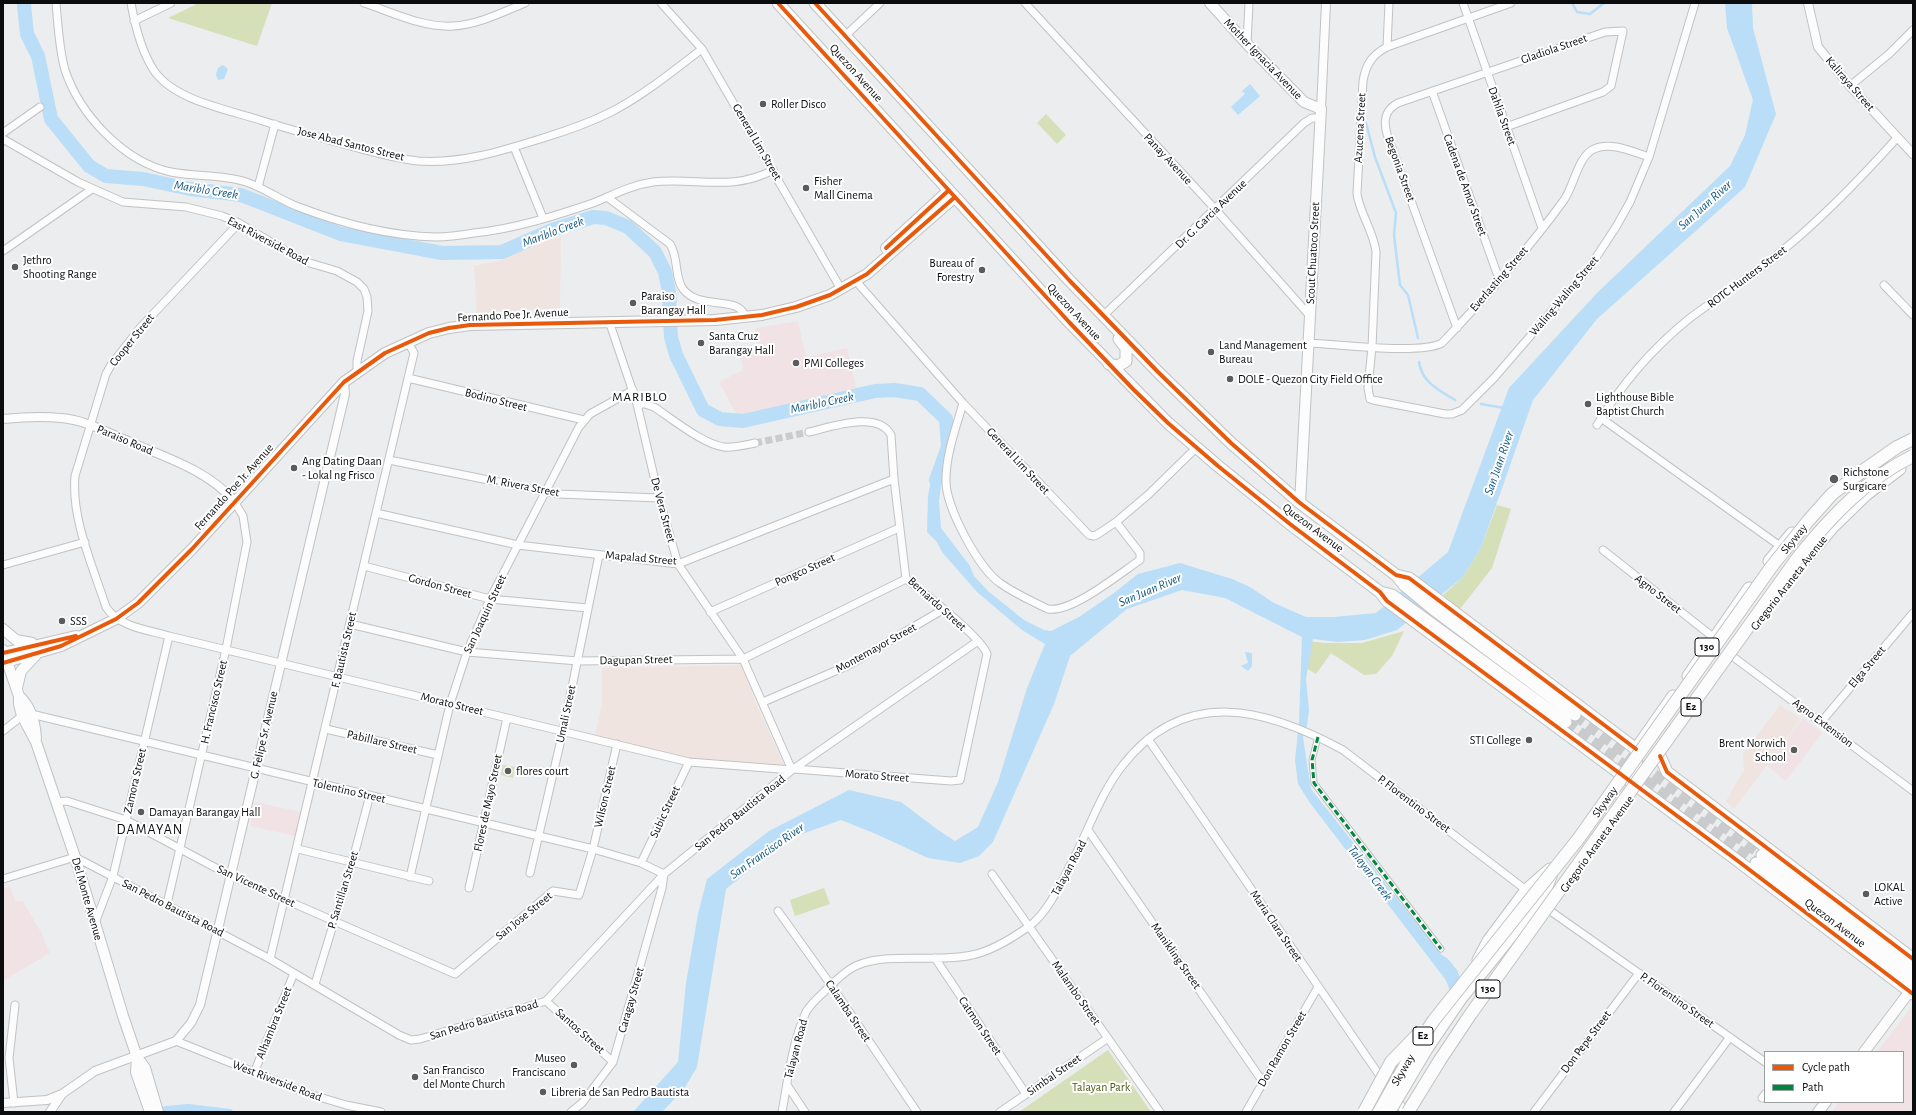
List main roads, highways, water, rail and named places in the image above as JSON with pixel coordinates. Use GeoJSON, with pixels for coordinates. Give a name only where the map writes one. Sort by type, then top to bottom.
{"type":"FeatureCollection","features":[{"type":"Feature","properties":{"kind":"highway","name":"Skyway"},"geometry":{"type":"LineString","coordinates":[[1379,1112],[1415,1048],[1434,1020],[1579,838],[1772,566],[1832,494],[1897,447],[1913,440]]}},
{"type":"Feature","properties":{"kind":"highway"},"geometry":{"type":"LineString","coordinates":[[1734,653],[1750,617],[1810,524],[1835,496],[1865,473],[1899,450],[1913,443]]}},
{"type":"Feature","properties":{"kind":"highway"},"geometry":{"type":"LineString","coordinates":[[1692,669],[1708,660],[1778,572],[1840,503],[1870,479],[1913,452]]}},
{"type":"Feature","properties":{"kind":"highway","name":"Skyway"},"geometry":{"type":"LineString","coordinates":[[1405,1112],[1470,1015],[1799,556],[1842,506],[1872,482],[1913,456]]}},
{"type":"Feature","properties":{"kind":"highway"},"geometry":{"type":"LineString","coordinates":[[1389,1112],[1458,996],[1543,896],[1555,865]]}},
{"type":"Feature","properties":{"kind":"highway"},"geometry":{"type":"LineString","coordinates":[[1364,1112],[1391,1062],[1412,1039],[1434,1020]]}},
{"type":"Feature","properties":{"kind":"main road","name":"Quezon Avenue"},"geometry":{"type":"LineString","coordinates":[[778,3],[1109,364],[1168,423],[1196,448],[1290,524],[1420,621]]}},
{"type":"Feature","properties":{"kind":"main road","name":"Quezon Avenue"},"geometry":{"type":"LineString","coordinates":[[815,3],[1068,280],[1158,372],[1214,426],[1300,503],[1436,605]]}},
{"type":"Feature","properties":{"kind":"main road","name":"Mother Ignacia Avenue"},"geometry":{"type":"LineString","coordinates":[[1210,3],[1247,44],[1304,102],[1320,113]]}},
{"type":"Feature","properties":{"kind":"main road","name":"Scout Chuatoco Street"},"geometry":{"type":"LineString","coordinates":[[1300,503],[1320,113]]}},
{"type":"Feature","properties":{"kind":"main road","name":"Fernando Poe Jr. Avenue"},"geometry":{"type":"LineString","coordinates":[[4,656],[82,635],[116,619],[149,594],[344,382],[357,371],[384,353],[429,333],[470,324],[677,320],[744,317],[796,307],[841,289],[866,274],[952,194]]}},
{"type":"Feature","properties":{"kind":"main road"},"geometry":{"type":"LineString","coordinates":[[1100,311],[1126,348],[1127,356],[1123,364],[1118,366],[1109,364]]}},
{"type":"Feature","properties":{"kind":"main road","name":"Gregorio Araneta Avenue"},"geometry":{"type":"LineString","coordinates":[[1469,978],[1534,898],[1618,773],[1780,546],[1829,492],[1880,454],[1913,436]]}},
{"type":"Feature","properties":{"kind":"main road","name":"Gregorio Araneta Avenue"},"geometry":{"type":"LineString","coordinates":[[1405,1112],[1448,1043],[1549,910],[1734,653],[1803,561],[1833,527],[1866,495],[1895,472],[1913,462]]}},
{"type":"Feature","properties":{"kind":"main road"},"geometry":{"type":"LineString","coordinates":[[1420,621],[1570,718],[1436,605]]}},
{"type":"Feature","properties":{"kind":"main road"},"geometry":{"type":"LineString","coordinates":[[1436,605],[1636,749],[1638,788]]}},
{"type":"Feature","properties":{"kind":"main road"},"geometry":{"type":"LineString","coordinates":[[1420,621],[1638,788],[1912,989],[1865,1051]]}},
{"type":"Feature","properties":{"kind":"main road"},"geometry":{"type":"LineString","coordinates":[[3,629],[19,641],[38,648],[19,675],[17,685],[19,696]]}},
{"type":"Feature","properties":{"kind":"main road","name":"Del Monte Avenue"},"geometry":{"type":"LineString","coordinates":[[4,656],[19,696],[19,704],[27,715],[75,857],[94,925],[137,1057],[145,1068],[150,1112]]}},
{"type":"Feature","properties":{"kind":"main road"},"geometry":{"type":"LineString","coordinates":[[1660,756],[1667,772],[1913,959]]}},
{"type":"Feature","properties":{"kind":"main road","name":"Quezon Avenue"},"geometry":{"type":"LineString","coordinates":[[1912,989],[1759,859],[1913,970]]}},
{"type":"Feature","properties":{"kind":"main road","name":"Gregorio Araneta Avenue"},"geometry":{"type":"LineString","coordinates":[[1379,1112],[1423,1039],[1458,996],[1488,941],[1526,890],[1555,865]]}},
{"type":"Feature","properties":{"kind":"main road","name":"Del Monte Avenue"},"geometry":{"type":"LineString","coordinates":[[147,1091],[158,1112]]}},
{"type":"Feature","properties":{"kind":"water"},"geometry":{"type":"Polygon","coordinates":[[[1725,3],[1752,3],[1753,28],[1776,114],[1745,187],[1597,319],[1533,400],[1481,548],[1462,578],[1397,630],[1365,640],[1338,642],[1313,639],[1306,679],[1309,710],[1307,726],[1303,737],[1311,789],[1441,954],[1458,971],[1449,984],[1310,803],[1298,784],[1295,760],[1299,722],[1302,637],[1225,598],[1182,590],[1127,609],[1070,656],[1054,704],[993,842],[979,856],[960,863],[928,858],[841,820],[791,838],[726,889],[697,1067],[684,1089],[662,1112],[633,1112],[678,1062],[686,983],[698,914],[707,879],[769,831],[849,790],[901,802],[955,841],[978,827],[998,782],[1027,688],[1045,644],[1022,630],[977,592],[942,552],[937,542],[927,532],[928,496],[934,465],[944,463],[939,501],[941,528],[970,566],[974,576],[988,591],[1024,620],[1044,630],[1051,631],[1079,617],[1114,593],[1138,574],[1180,563],[1232,579],[1250,587],[1274,603],[1306,617],[1334,617],[1376,613],[1448,552],[1509,388],[1597,293],[1730,166],[1745,135],[1753,100],[1727,28],[1725,3]]]}},
{"type":"Feature","properties":{"kind":"water"},"geometry":{"type":"Polygon","coordinates":[[[223,65],[228,69],[224,79],[218,80],[216,75],[218,68],[223,65]]]}},
{"type":"Feature","properties":{"kind":"water"},"geometry":{"type":"Polygon","coordinates":[[[1250,84],[1260,96],[1238,115],[1231,107],[1245,94],[1242,91],[1250,84]]]}},
{"type":"Feature","properties":{"kind":"water"},"geometry":{"type":"Polygon","coordinates":[[[1245,652],[1252,653],[1252,666],[1248,671],[1241,666],[1248,663],[1245,652]]]}},
{"type":"Feature","properties":{"kind":"water"},"geometry":{"type":"Polygon","coordinates":[[[188,1104],[231,1109],[234,1112],[148,1112],[166,1106],[188,1104]]]}},
{"type":"Feature","properties":{"kind":"waterway"},"geometry":{"type":"LineString","coordinates":[[1572,3],[1577,12],[1590,14],[1604,3]]}},
{"type":"Feature","properties":{"kind":"waterway","name":"Mariblo Creek"},"geometry":{"type":"LineString","coordinates":[[24,5],[27,34],[38,56],[51,119],[89,166],[106,176],[143,179],[190,189],[241,195],[341,234],[442,253],[502,252],[552,230],[593,217],[606,218],[628,227],[655,252],[665,272],[670,297],[669,308],[671,337],[676,355],[703,410],[720,419],[743,421],[875,391],[894,390],[920,394],[946,419],[948,447],[936,480]]}},
{"type":"Feature","properties":{"kind":"waterway"},"geometry":{"type":"LineString","coordinates":[[1366,123],[1375,157],[1396,213],[1394,235],[1400,285],[1408,295],[1418,338]]}},
{"type":"Feature","properties":{"kind":"waterway"},"geometry":{"type":"LineString","coordinates":[[1419,362],[1427,381],[1455,400]]}},
{"type":"Feature","properties":{"kind":"waterway"},"geometry":{"type":"LineString","coordinates":[[1481,404],[1504,408]]}},
{"type":"Feature","properties":{"kind":"waterway","name":"Talayan Creek"},"geometry":{"type":"LineString","coordinates":[[1442,963],[1449,971],[1456,986],[1457,1002]]}},
{"type":"Feature","properties":{"kind":"tunnel"},"geometry":{"type":"LineString","coordinates":[[755,443],[809,432]]}},
{"type":"Feature","properties":{"kind":"tunnel"},"geometry":{"type":"LineString","coordinates":[[1575,715],[1762,855]]}},
{"type":"Feature","properties":{"kind":"tunnel"},"geometry":{"type":"LineString","coordinates":[[1566,722],[1756,863]]}},
{"type":"Feature","properties":{"kind":"place","name":"Roller Disco"},"geometry":{"type":"Point","coordinates":[763,104]}},
{"type":"Feature","properties":{"kind":"place","name":"Fisher Mall Cinema"},"geometry":{"type":"Point","coordinates":[806,188]}},
{"type":"Feature","properties":{"kind":"place","name":"Jethro Shooting Range"},"geometry":{"type":"Point","coordinates":[15,267]}},
{"type":"Feature","properties":{"kind":"place","name":"Bureau of Forestry"},"geometry":{"type":"Point","coordinates":[982,270]}},
{"type":"Feature","properties":{"kind":"place","name":"Paraiso Barangay Hall"},"geometry":{"type":"Point","coordinates":[633,303]}},
{"type":"Feature","properties":{"kind":"place","name":"Santa Cruz Barangay Hall"},"geometry":{"type":"Point","coordinates":[701,343]}},
{"type":"Feature","properties":{"kind":"place","name":"Land Management Bureau"},"geometry":{"type":"Point","coordinates":[1211,352]}},
{"type":"Feature","properties":{"kind":"place","name":"PMI Colleges"},"geometry":{"type":"Point","coordinates":[796,363]}},
{"type":"Feature","properties":{"kind":"place","name":"DOLE - Quezon City Field Office"},"geometry":{"type":"Point","coordinates":[1230,379]}},
{"type":"Feature","properties":{"kind":"place","name":"Lighthouse Bible Baptist Church"},"geometry":{"type":"Point","coordinates":[1588,404]}},
{"type":"Feature","properties":{"kind":"place","name":"Ang Dating Daan - Lokal ng Frisco"},"geometry":{"type":"Point","coordinates":[294,468]}},
{"type":"Feature","properties":{"kind":"place","name":"Richstone Surgicare"},"geometry":{"type":"Point","coordinates":[1834,479]}},
{"type":"Feature","properties":{"kind":"place","name":"SSS"},"geometry":{"type":"Point","coordinates":[62,621]}},
{"type":"Feature","properties":{"kind":"place","name":"STI College"},"geometry":{"type":"Point","coordinates":[1529,740]}},
{"type":"Feature","properties":{"kind":"place","name":"Brent Norwich School"},"geometry":{"type":"Point","coordinates":[1794,750]}},
{"type":"Feature","properties":{"kind":"place","name":"flores court"},"geometry":{"type":"Point","coordinates":[508,771]}},
{"type":"Feature","properties":{"kind":"place","name":"Damayan Barangay Hall"},"geometry":{"type":"Point","coordinates":[141,812]}},
{"type":"Feature","properties":{"kind":"place","name":"LOKAL Active"},"geometry":{"type":"Point","coordinates":[1866,894]}},
{"type":"Feature","properties":{"kind":"place","name":"Museo Franciscano"},"geometry":{"type":"Point","coordinates":[574,1065]}},
{"type":"Feature","properties":{"kind":"place","name":"San Francisco del Monte Church"},"geometry":{"type":"Point","coordinates":[415,1077]}},
{"type":"Feature","properties":{"kind":"place","name":"Libreria de San Pedro Bautista"},"geometry":{"type":"Point","coordinates":[543,1092]}},
{"type":"Feature","properties":{"kind":"district","name":"MARIBLO"},"geometry":{"type":"Point","coordinates":[640,397]}},
{"type":"Feature","properties":{"kind":"district","name":"DAMAYAN"},"geometry":{"type":"Point","coordinates":[150,830]}},
{"type":"Feature","properties":{"kind":"water label","name":"San Juan River"},"geometry":{"type":"Point","coordinates":[1705,205]}},
{"type":"Feature","properties":{"kind":"water label","name":"San Juan River"},"geometry":{"type":"Point","coordinates":[1499,463]}},
{"type":"Feature","properties":{"kind":"water label","name":"San Juan River"},"geometry":{"type":"Point","coordinates":[1150,590]}},
{"type":"Feature","properties":{"kind":"water label","name":"San Francisco River"},"geometry":{"type":"Point","coordinates":[767,851]}},
{"type":"Feature","properties":{"kind":"park label","name":"Talayan Park"},"geometry":{"type":"Point","coordinates":[1101,1087]}}]}
